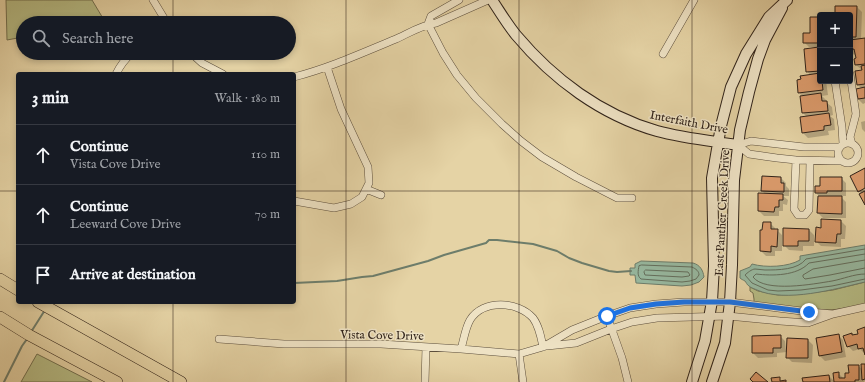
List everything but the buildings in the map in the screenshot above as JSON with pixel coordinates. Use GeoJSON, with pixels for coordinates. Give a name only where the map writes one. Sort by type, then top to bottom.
{"type":"FeatureCollection","features":[{"type":"Feature","properties":{"kind":"main road"},"geometry":{"type":"LineString","coordinates":[[0,279],[16,289]]}},
{"type":"Feature","properties":{"kind":"main road"},"geometry":{"type":"LineString","coordinates":[[42,304],[181,382]]}},
{"type":"Feature","properties":{"kind":"main road"},"geometry":{"type":"LineString","coordinates":[[0,317],[44,343],[117,382]]}},
{"type":"Feature","properties":{"kind":"street"},"geometry":{"type":"LineString","coordinates":[[153,0],[163,16]]}},
{"type":"Feature","properties":{"kind":"street"},"geometry":{"type":"LineString","coordinates":[[459,0],[431,16],[428,24],[443,53],[476,98],[521,141],[542,157],[576,177],[617,198],[632,198]]}},
{"type":"Feature","properties":{"kind":"street"},"geometry":{"type":"LineString","coordinates":[[296,77],[327,67],[428,24],[436,23],[488,0]]}},
{"type":"Feature","properties":{"kind":"street","name":"Interfaith Drive"},"geometry":{"type":"LineString","coordinates":[[492,0],[515,34],[534,55],[570,87],[615,115],[647,128],[672,134],[738,145]]}},
{"type":"Feature","properties":{"kind":"street"},"geometry":{"type":"LineString","coordinates":[[663,54],[694,0]]}},
{"type":"Feature","properties":{"kind":"street","name":"East Panther Creek Drive"},"geometry":{"type":"LineString","coordinates":[[692,382],[705,341],[712,301],[714,266],[712,178],[718,142],[731,87],[746,54],[769,17],[786,2]]}},
{"type":"Feature","properties":{"kind":"street","name":"East Panther Creek Drive"},"geometry":{"type":"LineString","coordinates":[[712,382],[725,343],[730,302],[734,180],[738,145],[749,92],[758,59],[786,2]]}},
{"type":"Feature","properties":{"kind":"street"},"geometry":{"type":"LineString","coordinates":[[117,72],[125,60]]}},
{"type":"Feature","properties":{"kind":"street"},"geometry":{"type":"LineString","coordinates":[[199,60],[218,72]]}},
{"type":"Feature","properties":{"kind":"street"},"geometry":{"type":"LineString","coordinates":[[296,201],[334,208],[351,204],[362,197],[369,183],[368,167],[341,109],[327,67]]}},
{"type":"Feature","properties":{"kind":"street"},"geometry":{"type":"LineString","coordinates":[[835,84],[842,127],[842,145],[838,152],[842,161]]}},
{"type":"Feature","properties":{"kind":"street"},"geometry":{"type":"LineString","coordinates":[[852,84],[856,114],[850,137],[852,144]]}},
{"type":"Feature","properties":{"kind":"street"},"geometry":{"type":"LineString","coordinates":[[751,141],[804,147],[842,145],[849,143],[861,151],[854,161],[848,163],[842,161],[796,160],[749,154],[738,145],[751,141]]}},
{"type":"Feature","properties":{"kind":"street"},"geometry":{"type":"LineString","coordinates":[[796,160],[794,209],[798,216],[805,216],[809,210],[810,161]]}},
{"type":"Feature","properties":{"kind":"street"},"geometry":{"type":"LineString","coordinates":[[366,189],[381,195]]}},
{"type":"Feature","properties":{"kind":"street","name":"Vista Cove Drive"},"geometry":{"type":"LineString","coordinates":[[543,347],[572,330],[607,316],[630,308],[656,304],[712,301],[730,302],[833,314]]}},
{"type":"Feature","properties":{"kind":"street"},"geometry":{"type":"LineString","coordinates":[[461,349],[466,329],[471,318],[479,311],[496,305],[516,307],[532,317],[538,326],[543,347]]}},
{"type":"Feature","properties":{"kind":"street"},"geometry":{"type":"LineString","coordinates":[[833,314],[865,307]]}},
{"type":"Feature","properties":{"kind":"street","name":"Vista Cove Drive"},"geometry":{"type":"LineString","coordinates":[[219,339],[284,344],[381,344],[519,354],[543,347],[576,343],[632,322],[657,318],[710,315],[808,322],[833,314]]}},
{"type":"Feature","properties":{"kind":"street"},"geometry":{"type":"LineString","coordinates":[[607,316],[622,358],[628,382]]}},
{"type":"Feature","properties":{"kind":"street"},"geometry":{"type":"LineString","coordinates":[[425,382],[426,347]]}},
{"type":"Feature","properties":{"kind":"street"},"geometry":{"type":"LineString","coordinates":[[519,354],[523,382]]}},
{"type":"Feature","properties":{"kind":"shaded area"},"geometry":{"type":"Polygon","coordinates":[[[6,0],[92,0],[102,16],[16,16],[16,38],[7,40],[6,0]]]}},
{"type":"Feature","properties":{"kind":"shaded area"},"geometry":{"type":"Polygon","coordinates":[[[865,282],[865,304],[834,310],[800,309],[754,302],[753,293],[750,291],[750,287],[758,291],[778,295],[801,294],[833,290],[865,282]]]}},
{"type":"Feature","properties":{"kind":"shaded area"},"geometry":{"type":"Polygon","coordinates":[[[37,354],[92,382],[21,382],[37,354]]]}},
{"type":"Feature","properties":{"kind":"water"},"geometry":{"type":"Polygon","coordinates":[[[865,245],[865,282],[811,294],[782,295],[769,294],[748,286],[745,281],[740,278],[740,271],[750,267],[752,264],[770,266],[789,264],[800,260],[800,256],[865,245]]]}},
{"type":"Feature","properties":{"kind":"water"},"geometry":{"type":"Polygon","coordinates":[[[641,261],[693,263],[701,268],[704,277],[699,282],[682,286],[636,283],[635,275],[630,275],[630,268],[635,268],[635,264],[641,261]]]}},
{"type":"Feature","properties":{"kind":"waterway"},"geometry":{"type":"LineString","coordinates":[[296,283],[337,281],[373,276],[428,261],[486,243],[489,240],[533,244],[557,251],[582,263],[609,271],[631,271]]}},
{"type":"Feature","properties":{"kind":"waterway"},"geometry":{"type":"LineString","coordinates":[[31,332],[45,310]]}},
{"type":"Feature","properties":{"kind":"waterway"},"geometry":{"type":"LineString","coordinates":[[4,382],[27,339]]}},
{"type":"Feature","properties":{"kind":"route"},"geometry":{"type":"LineString","coordinates":[[607,316],[630,308],[656,304],[712,301],[809,312]]}}]}
